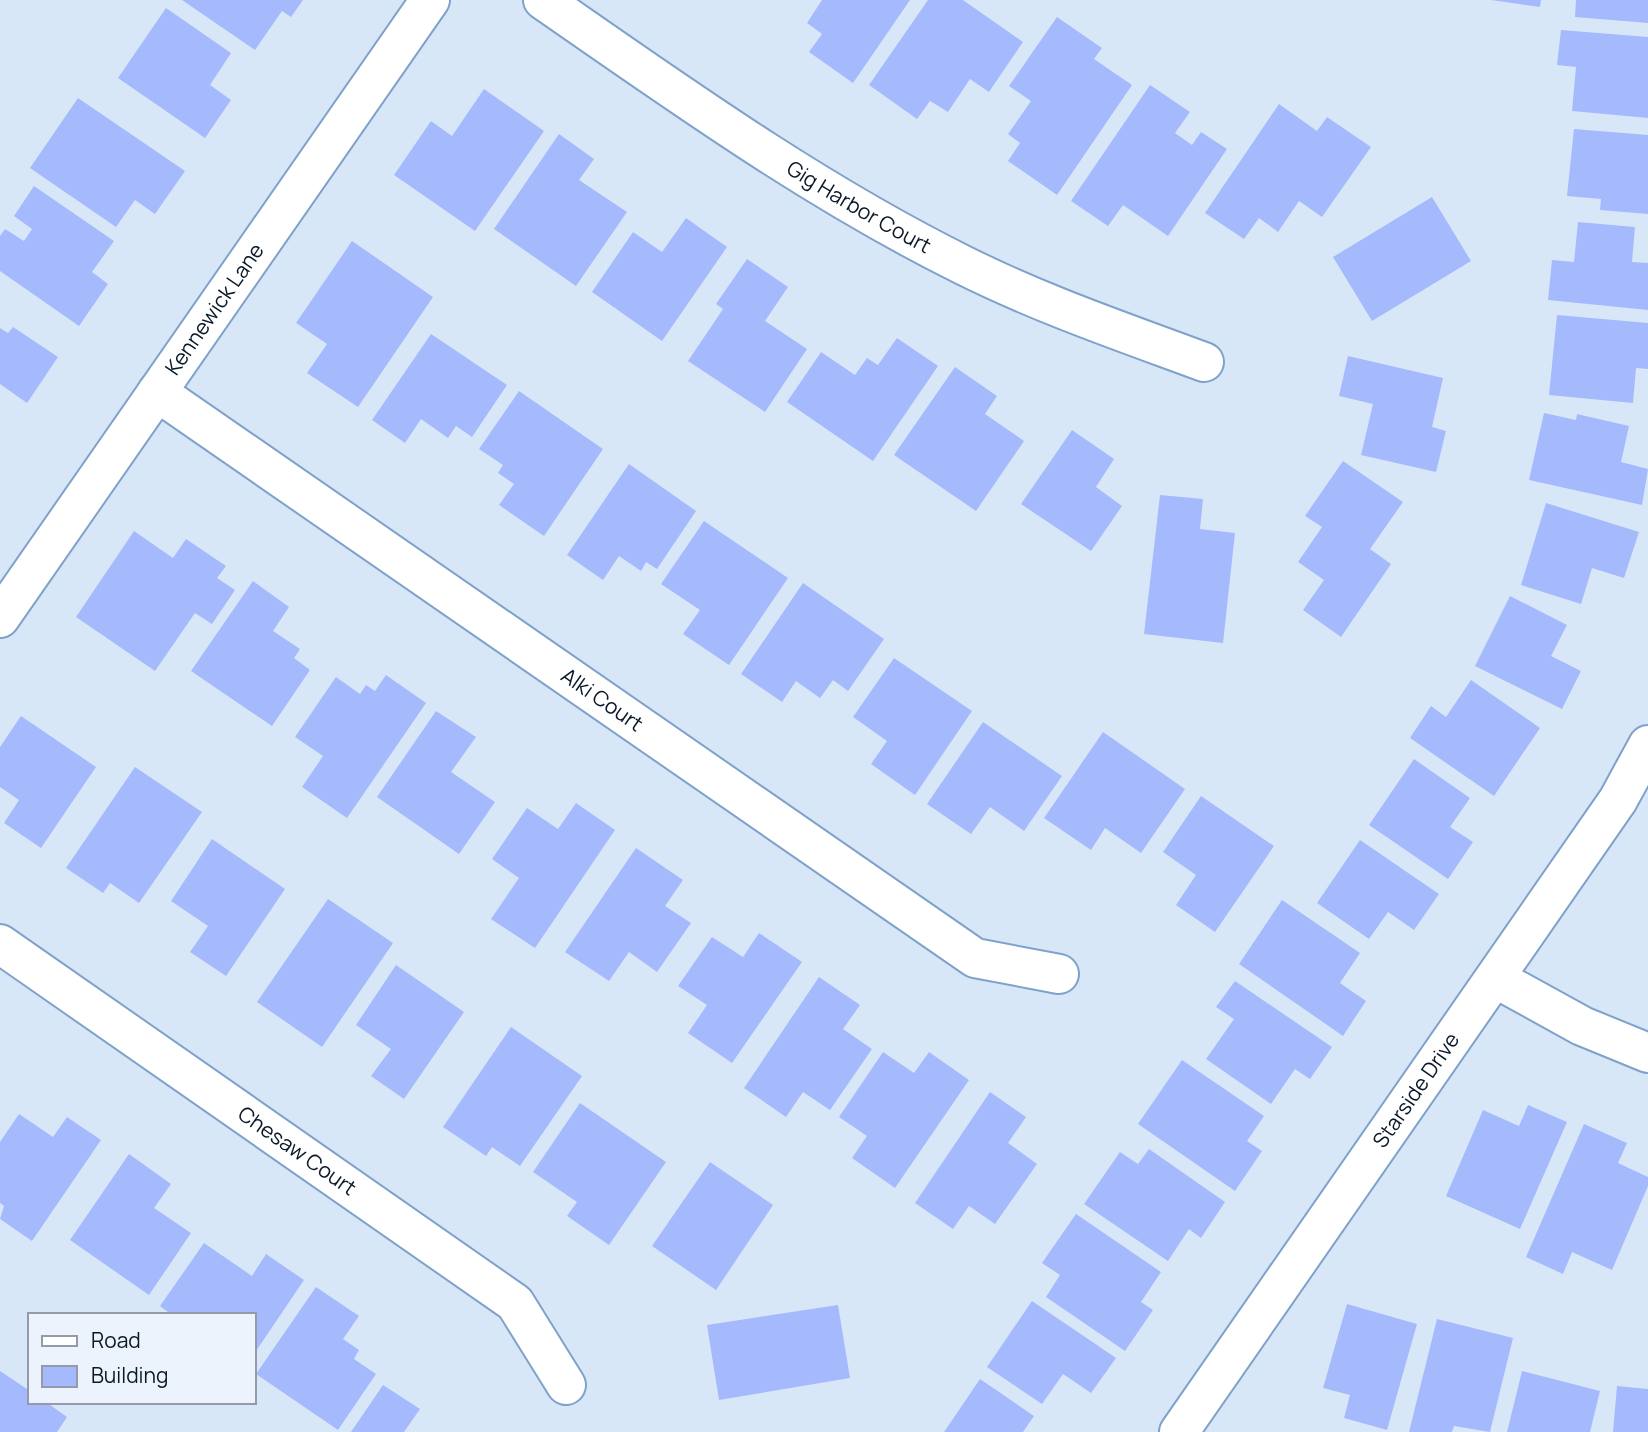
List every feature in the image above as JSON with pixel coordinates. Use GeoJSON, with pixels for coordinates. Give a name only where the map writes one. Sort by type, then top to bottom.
{"type":"FeatureCollection","features":[{"type":"Feature","properties":{"kind":"street","name":"Kennewick Lane"},"geometry":{"type":"LineString","coordinates":[[0,618],[430,0]]}},
{"type":"Feature","properties":{"kind":"street","name":"Gig Harbor Court"},"geometry":{"type":"LineString","coordinates":[[543,0],[736,134],[848,204],[965,266],[1086,319],[1204,362]]}},
{"type":"Feature","properties":{"kind":"street","name":"Alki Court"},"geometry":{"type":"LineString","coordinates":[[157,392],[975,958],[1059,974]]}},
{"type":"Feature","properties":{"kind":"street","name":"Starside Drive"},"geometry":{"type":"LineString","coordinates":[[1179,1432],[1618,800],[1648,745]]}},
{"type":"Feature","properties":{"kind":"street","name":"Chesaw Court"},"geometry":{"type":"LineString","coordinates":[[0,944],[515,1303],[566,1385]]}},
{"type":"Feature","properties":{"kind":"street"},"geometry":{"type":"LineString","coordinates":[[1495,978],[1582,1026],[1648,1053]]}},
{"type":"Feature","properties":{"kind":"building"},"geometry":{"type":"Polygon","coordinates":[[[182,0],[303,0],[291,17],[282,11],[255,50],[182,0]]]}},
{"type":"Feature","properties":{"kind":"building"},"geometry":{"type":"Polygon","coordinates":[[[822,0],[910,0],[853,83],[809,52],[822,34],[807,23],[822,0]]]}},
{"type":"Feature","properties":{"kind":"building"},"geometry":{"type":"Polygon","coordinates":[[[928,0],[963,0],[1023,42],[989,92],[970,79],[948,112],[930,101],[917,119],[869,85],[928,0]]]}},
{"type":"Feature","properties":{"kind":"building"},"geometry":{"type":"Polygon","coordinates":[[[1491,0],[1541,0],[1540,7],[1491,0]]]}},
{"type":"Feature","properties":{"kind":"building"},"geometry":{"type":"Polygon","coordinates":[[[1576,0],[1648,0],[1648,23],[1575,17],[1576,0]]]}},
{"type":"Feature","properties":{"kind":"building"},"geometry":{"type":"Polygon","coordinates":[[[166,8],[231,53],[210,85],[231,100],[205,138],[118,78],[166,8]]]}},
{"type":"Feature","properties":{"kind":"building"},"geometry":{"type":"Polygon","coordinates":[[[1057,17],[1102,48],[1094,59],[1132,85],[1057,195],[1008,161],[1020,143],[1008,134],[1031,101],[1009,86],[1057,17]]]}},
{"type":"Feature","properties":{"kind":"building"},"geometry":{"type":"Polygon","coordinates":[[[1561,30],[1648,37],[1648,118],[1572,111],[1576,67],[1557,65],[1561,30]]]}},
{"type":"Feature","properties":{"kind":"building"},"geometry":{"type":"Polygon","coordinates":[[[1150,85],[1190,112],[1175,133],[1192,145],[1201,132],[1227,149],[1168,236],[1123,205],[1108,226],[1071,201],[1150,85]]]}},
{"type":"Feature","properties":{"kind":"building"},"geometry":{"type":"Polygon","coordinates":[[[484,89],[544,131],[475,231],[394,175],[431,121],[452,136],[484,89]]]}},
{"type":"Feature","properties":{"kind":"building"},"geometry":{"type":"Polygon","coordinates":[[[78,98],[185,171],[155,214],[135,200],[116,227],[30,168],[78,98]]]}},
{"type":"Feature","properties":{"kind":"building"},"geometry":{"type":"Polygon","coordinates":[[[1279,104],[1317,131],[1327,117],[1371,147],[1322,217],[1299,201],[1278,232],[1259,218],[1244,239],[1205,213],[1279,104]]]}},
{"type":"Feature","properties":{"kind":"building"},"geometry":{"type":"Polygon","coordinates":[[[1574,129],[1648,135],[1648,214],[1600,210],[1601,199],[1567,196],[1574,129]]]}},
{"type":"Feature","properties":{"kind":"building"},"geometry":{"type":"Polygon","coordinates":[[[559,134],[594,159],[579,180],[627,212],[576,286],[494,229],[559,134]]]}},
{"type":"Feature","properties":{"kind":"building"},"geometry":{"type":"Polygon","coordinates":[[[34,186],[114,241],[92,272],[108,284],[79,326],[0,271],[0,236],[5,229],[24,241],[32,229],[14,216],[34,186]]]}},
{"type":"Feature","properties":{"kind":"building"},"geometry":{"type":"Polygon","coordinates":[[[1432,197],[1471,261],[1372,321],[1333,257],[1432,197]]]}},
{"type":"Feature","properties":{"kind":"building"},"geometry":{"type":"Polygon","coordinates":[[[686,218],[727,247],[662,341],[592,292],[633,232],[662,252],[686,218]]]}},
{"type":"Feature","properties":{"kind":"building"},"geometry":{"type":"Polygon","coordinates":[[[1578,222],[1635,227],[1632,262],[1648,263],[1648,310],[1548,300],[1552,260],[1574,262],[1578,222]]]}},
{"type":"Feature","properties":{"kind":"building"},"geometry":{"type":"Polygon","coordinates":[[[352,241],[433,297],[358,407],[307,373],[327,344],[296,323],[352,241]]]}},
{"type":"Feature","properties":{"kind":"building"},"geometry":{"type":"Polygon","coordinates":[[[747,259],[788,287],[765,321],[807,349],[765,412],[688,361],[723,309],[716,304],[747,259]]]}},
{"type":"Feature","properties":{"kind":"building"},"geometry":{"type":"Polygon","coordinates":[[[1557,315],[1648,323],[1648,369],[1636,368],[1633,403],[1549,395],[1557,315]]]}},
{"type":"Feature","properties":{"kind":"building"},"geometry":{"type":"Polygon","coordinates":[[[13,327],[58,357],[27,403],[0,384],[0,328],[8,333],[13,327]]]}},
{"type":"Feature","properties":{"kind":"building"},"geometry":{"type":"Polygon","coordinates":[[[431,334],[507,385],[472,437],[456,426],[448,438],[421,419],[405,443],[372,420],[431,334]]]}},
{"type":"Feature","properties":{"kind":"building"},"geometry":{"type":"Polygon","coordinates":[[[897,338],[938,366],[873,461],[787,402],[821,352],[855,375],[867,358],[878,365],[897,338]]]}},
{"type":"Feature","properties":{"kind":"building"},"geometry":{"type":"Polygon","coordinates":[[[1348,356],[1443,378],[1432,427],[1446,431],[1436,472],[1361,455],[1373,404],[1339,396],[1348,356]]]}},
{"type":"Feature","properties":{"kind":"building"},"geometry":{"type":"Polygon","coordinates":[[[955,367],[997,396],[985,414],[1024,441],[976,511],[894,455],[955,367]]]}},
{"type":"Feature","properties":{"kind":"building"},"geometry":{"type":"Polygon","coordinates":[[[519,391],[603,449],[544,536],[499,505],[514,484],[498,473],[503,465],[479,449],[519,391]]]}},
{"type":"Feature","properties":{"kind":"building"},"geometry":{"type":"Polygon","coordinates":[[[1544,413],[1576,420],[1577,414],[1629,426],[1621,462],[1648,469],[1642,505],[1529,480],[1544,413]]]}},
{"type":"Feature","properties":{"kind":"building"},"geometry":{"type":"Polygon","coordinates":[[[1072,430],[1114,459],[1096,487],[1122,506],[1091,551],[1021,504],[1072,430]]]}},
{"type":"Feature","properties":{"kind":"building"},"geometry":{"type":"Polygon","coordinates":[[[1343,461],[1403,502],[1370,549],[1391,564],[1341,637],[1303,610],[1324,580],[1298,562],[1322,527],[1305,516],[1343,461]]]}},
{"type":"Feature","properties":{"kind":"building"},"geometry":{"type":"Polygon","coordinates":[[[629,464],[696,511],[657,569],[646,562],[641,571],[619,556],[603,580],[567,555],[629,464]]]}},
{"type":"Feature","properties":{"kind":"building"},"geometry":{"type":"Polygon","coordinates":[[[1160,495],[1203,499],[1200,529],[1235,533],[1223,643],[1144,634],[1160,495]]]}},
{"type":"Feature","properties":{"kind":"building"},"geometry":{"type":"Polygon","coordinates":[[[1546,503],[1639,532],[1624,578],[1592,568],[1581,604],[1521,585],[1546,503]]]}},
{"type":"Feature","properties":{"kind":"building"},"geometry":{"type":"Polygon","coordinates":[[[704,521],[788,578],[729,665],[683,634],[700,610],[661,584],[704,521]]]}},
{"type":"Feature","properties":{"kind":"building"},"geometry":{"type":"Polygon","coordinates":[[[134,531],[173,558],[186,539],[226,566],[217,578],[235,590],[212,624],[195,613],[155,671],[76,617],[134,531]]]}},
{"type":"Feature","properties":{"kind":"building"},"geometry":{"type":"Polygon","coordinates":[[[253,581],[289,607],[273,631],[300,649],[294,658],[310,670],[272,726],[191,671],[253,581]]]}},
{"type":"Feature","properties":{"kind":"building"},"geometry":{"type":"Polygon","coordinates":[[[803,583],[884,639],[848,691],[833,680],[820,698],[796,681],[782,702],[741,674],[803,583]]]}},
{"type":"Feature","properties":{"kind":"building"},"geometry":{"type":"Polygon","coordinates":[[[1510,596],[1567,625],[1551,656],[1581,671],[1562,709],[1475,666],[1510,596]]]}},
{"type":"Feature","properties":{"kind":"building"},"geometry":{"type":"Polygon","coordinates":[[[894,658],[972,711],[915,795],[871,764],[887,741],[853,717],[894,658]]]}},
{"type":"Feature","properties":{"kind":"building"},"geometry":{"type":"Polygon","coordinates":[[[386,675],[426,703],[347,818],[302,787],[323,756],[295,737],[336,677],[360,694],[366,685],[375,691],[386,675]]]}},
{"type":"Feature","properties":{"kind":"building"},"geometry":{"type":"Polygon","coordinates":[[[1471,680],[1540,728],[1494,796],[1410,738],[1431,706],[1446,717],[1471,680]]]}},
{"type":"Feature","properties":{"kind":"building"},"geometry":{"type":"Polygon","coordinates":[[[436,711],[476,737],[451,772],[495,802],[459,854],[377,797],[436,711]]]}},
{"type":"Feature","properties":{"kind":"building"},"geometry":{"type":"Polygon","coordinates":[[[21,716],[96,767],[41,848],[4,823],[19,800],[0,787],[0,747],[21,716]]]}},
{"type":"Feature","properties":{"kind":"building"},"geometry":{"type":"Polygon","coordinates":[[[983,722],[1062,776],[1024,831],[990,807],[971,834],[927,804],[983,722]]]}},
{"type":"Feature","properties":{"kind":"building"},"geometry":{"type":"Polygon","coordinates":[[[1103,732],[1185,789],[1141,853],[1105,828],[1091,850],[1044,818],[1103,732]]]}},
{"type":"Feature","properties":{"kind":"building"},"geometry":{"type":"Polygon","coordinates":[[[1414,759],[1470,798],[1450,827],[1473,842],[1448,879],[1369,825],[1414,759]]]}},
{"type":"Feature","properties":{"kind":"building"},"geometry":{"type":"Polygon","coordinates":[[[135,767],[202,812],[139,903],[110,883],[103,893],[66,868],[135,767]]]}},
{"type":"Feature","properties":{"kind":"building"},"geometry":{"type":"Polygon","coordinates":[[[1201,796],[1274,846],[1215,932],[1176,905],[1196,875],[1163,852],[1201,796]]]}},
{"type":"Feature","properties":{"kind":"building"},"geometry":{"type":"Polygon","coordinates":[[[576,803],[615,830],[535,948],[491,919],[519,878],[492,859],[527,808],[558,829],[576,803]]]}},
{"type":"Feature","properties":{"kind":"building"},"geometry":{"type":"Polygon","coordinates":[[[212,839],[285,889],[226,976],[190,952],[208,926],[171,901],[212,839]]]}},
{"type":"Feature","properties":{"kind":"building"},"geometry":{"type":"Polygon","coordinates":[[[1360,840],[1439,894],[1414,930],[1388,912],[1369,939],[1317,903],[1360,840]]]}},
{"type":"Feature","properties":{"kind":"building"},"geometry":{"type":"Polygon","coordinates":[[[636,848],[683,880],[665,906],[691,923],[657,972],[629,952],[609,981],[565,952],[636,848]]]}},
{"type":"Feature","properties":{"kind":"building"},"geometry":{"type":"Polygon","coordinates":[[[328,899],[393,943],[322,1047],[257,1002],[328,899]]]}},
{"type":"Feature","properties":{"kind":"building"},"geometry":{"type":"Polygon","coordinates":[[[1282,900],[1360,953],[1340,983],[1366,1001],[1343,1036],[1239,964],[1282,900]]]}},
{"type":"Feature","properties":{"kind":"building"},"geometry":{"type":"Polygon","coordinates":[[[759,933],[802,962],[732,1063],[688,1033],[707,1005],[678,986],[712,937],[743,957],[759,933]]]}},
{"type":"Feature","properties":{"kind":"building"},"geometry":{"type":"Polygon","coordinates":[[[396,965],[464,1012],[404,1099],[371,1076],[391,1049],[356,1025],[396,965]]]}},
{"type":"Feature","properties":{"kind":"building"},"geometry":{"type":"Polygon","coordinates":[[[819,977],[860,1005],[843,1029],[872,1049],[830,1110],[803,1092],[786,1117],[744,1088],[819,977]]]}},
{"type":"Feature","properties":{"kind":"building"},"geometry":{"type":"Polygon","coordinates":[[[1235,981],[1332,1047],[1310,1079],[1295,1069],[1271,1104],[1206,1059],[1234,1019],[1216,1007],[1235,981]]]}},
{"type":"Feature","properties":{"kind":"building"},"geometry":{"type":"Polygon","coordinates":[[[511,1027],[582,1076],[520,1166],[492,1147],[486,1156],[443,1127],[511,1027]]]}},
{"type":"Feature","properties":{"kind":"building"},"geometry":{"type":"Polygon","coordinates":[[[883,1052],[914,1073],[929,1052],[969,1080],[895,1188],[852,1158],[867,1136],[839,1117],[883,1052]]]}},
{"type":"Feature","properties":{"kind":"building"},"geometry":{"type":"Polygon","coordinates":[[[1182,1060],[1264,1116],[1247,1141],[1262,1151],[1235,1191],[1138,1124],[1182,1060]]]}},
{"type":"Feature","properties":{"kind":"building"},"geometry":{"type":"Polygon","coordinates":[[[990,1092],[1026,1117],[1008,1143],[1037,1164],[995,1224],[969,1206],[953,1229],[915,1203],[990,1092]]]}},
{"type":"Feature","properties":{"kind":"building"},"geometry":{"type":"Polygon","coordinates":[[[580,1103],[666,1162],[609,1245],[567,1216],[577,1202],[533,1172],[580,1103]]]}},
{"type":"Feature","properties":{"kind":"building"},"geometry":{"type":"Polygon","coordinates":[[[1528,1105],[1567,1122],[1520,1229],[1446,1196],[1483,1110],[1519,1126],[1528,1105]]]}},
{"type":"Feature","properties":{"kind":"building"},"geometry":{"type":"Polygon","coordinates":[[[19,1114],[53,1137],[67,1117],[101,1140],[32,1241],[0,1219],[4,1206],[0,1203],[0,1142],[19,1114]]]}},
{"type":"Feature","properties":{"kind":"building"},"geometry":{"type":"Polygon","coordinates":[[[1584,1124],[1627,1143],[1618,1163],[1648,1177],[1648,1186],[1612,1270],[1572,1252],[1563,1274],[1526,1257],[1584,1124]]]}},
{"type":"Feature","properties":{"kind":"building"},"geometry":{"type":"Polygon","coordinates":[[[1149,1149],[1225,1202],[1201,1238],[1189,1229],[1168,1261],[1084,1204],[1120,1152],[1138,1164],[1149,1149]]]}},
{"type":"Feature","properties":{"kind":"building"},"geometry":{"type":"Polygon","coordinates":[[[129,1154],[171,1184],[154,1208],[191,1233],[149,1295],[70,1240],[129,1154]]]}},
{"type":"Feature","properties":{"kind":"building"},"geometry":{"type":"Polygon","coordinates":[[[710,1162],[773,1205],[716,1290],[652,1246],[710,1162]]]}},
{"type":"Feature","properties":{"kind":"building"},"geometry":{"type":"Polygon","coordinates":[[[1076,1214],[1161,1272],[1141,1302],[1153,1310],[1125,1351],[1046,1297],[1060,1275],[1042,1263],[1076,1214]]]}},
{"type":"Feature","properties":{"kind":"building"},"geometry":{"type":"Polygon","coordinates":[[[204,1243],[252,1276],[266,1254],[304,1280],[256,1351],[256,1313],[169,1313],[160,1306],[204,1243]]]}},
{"type":"Feature","properties":{"kind":"building"},"geometry":{"type":"Polygon","coordinates":[[[316,1287],[359,1316],[343,1339],[359,1350],[354,1359],[376,1374],[338,1430],[256,1374],[316,1287]]]}},
{"type":"Feature","properties":{"kind":"building"},"geometry":{"type":"Polygon","coordinates":[[[1032,1301],[1116,1358],[1091,1393],[1063,1374],[1042,1404],[987,1367],[1032,1301]]]}},
{"type":"Feature","properties":{"kind":"building"},"geometry":{"type":"Polygon","coordinates":[[[1347,1304],[1417,1324],[1387,1430],[1344,1418],[1350,1395],[1323,1388],[1347,1304]]]}},
{"type":"Feature","properties":{"kind":"building"},"geometry":{"type":"Polygon","coordinates":[[[838,1305],[850,1378],[719,1400],[707,1325],[838,1305]]]}},
{"type":"Feature","properties":{"kind":"building"},"geometry":{"type":"Polygon","coordinates":[[[1437,1319],[1513,1338],[1490,1432],[1454,1426],[1452,1432],[1409,1432],[1437,1319]]]}},
{"type":"Feature","properties":{"kind":"building"},"geometry":{"type":"Polygon","coordinates":[[[0,1371],[28,1390],[28,1404],[49,1404],[67,1417],[57,1432],[0,1432],[0,1371]]]}},
{"type":"Feature","properties":{"kind":"building"},"geometry":{"type":"Polygon","coordinates":[[[1522,1371],[1600,1391],[1590,1432],[1507,1432],[1522,1371]]]}},
{"type":"Feature","properties":{"kind":"building"},"geometry":{"type":"Polygon","coordinates":[[[980,1379],[1034,1416],[1023,1432],[944,1432],[980,1379]]]}},
{"type":"Feature","properties":{"kind":"building"},"geometry":{"type":"Polygon","coordinates":[[[383,1385],[420,1409],[404,1432],[351,1432],[383,1385]]]}},
{"type":"Feature","properties":{"kind":"building"},"geometry":{"type":"Polygon","coordinates":[[[1617,1386],[1648,1389],[1648,1432],[1613,1432],[1617,1386]]]}}]}
